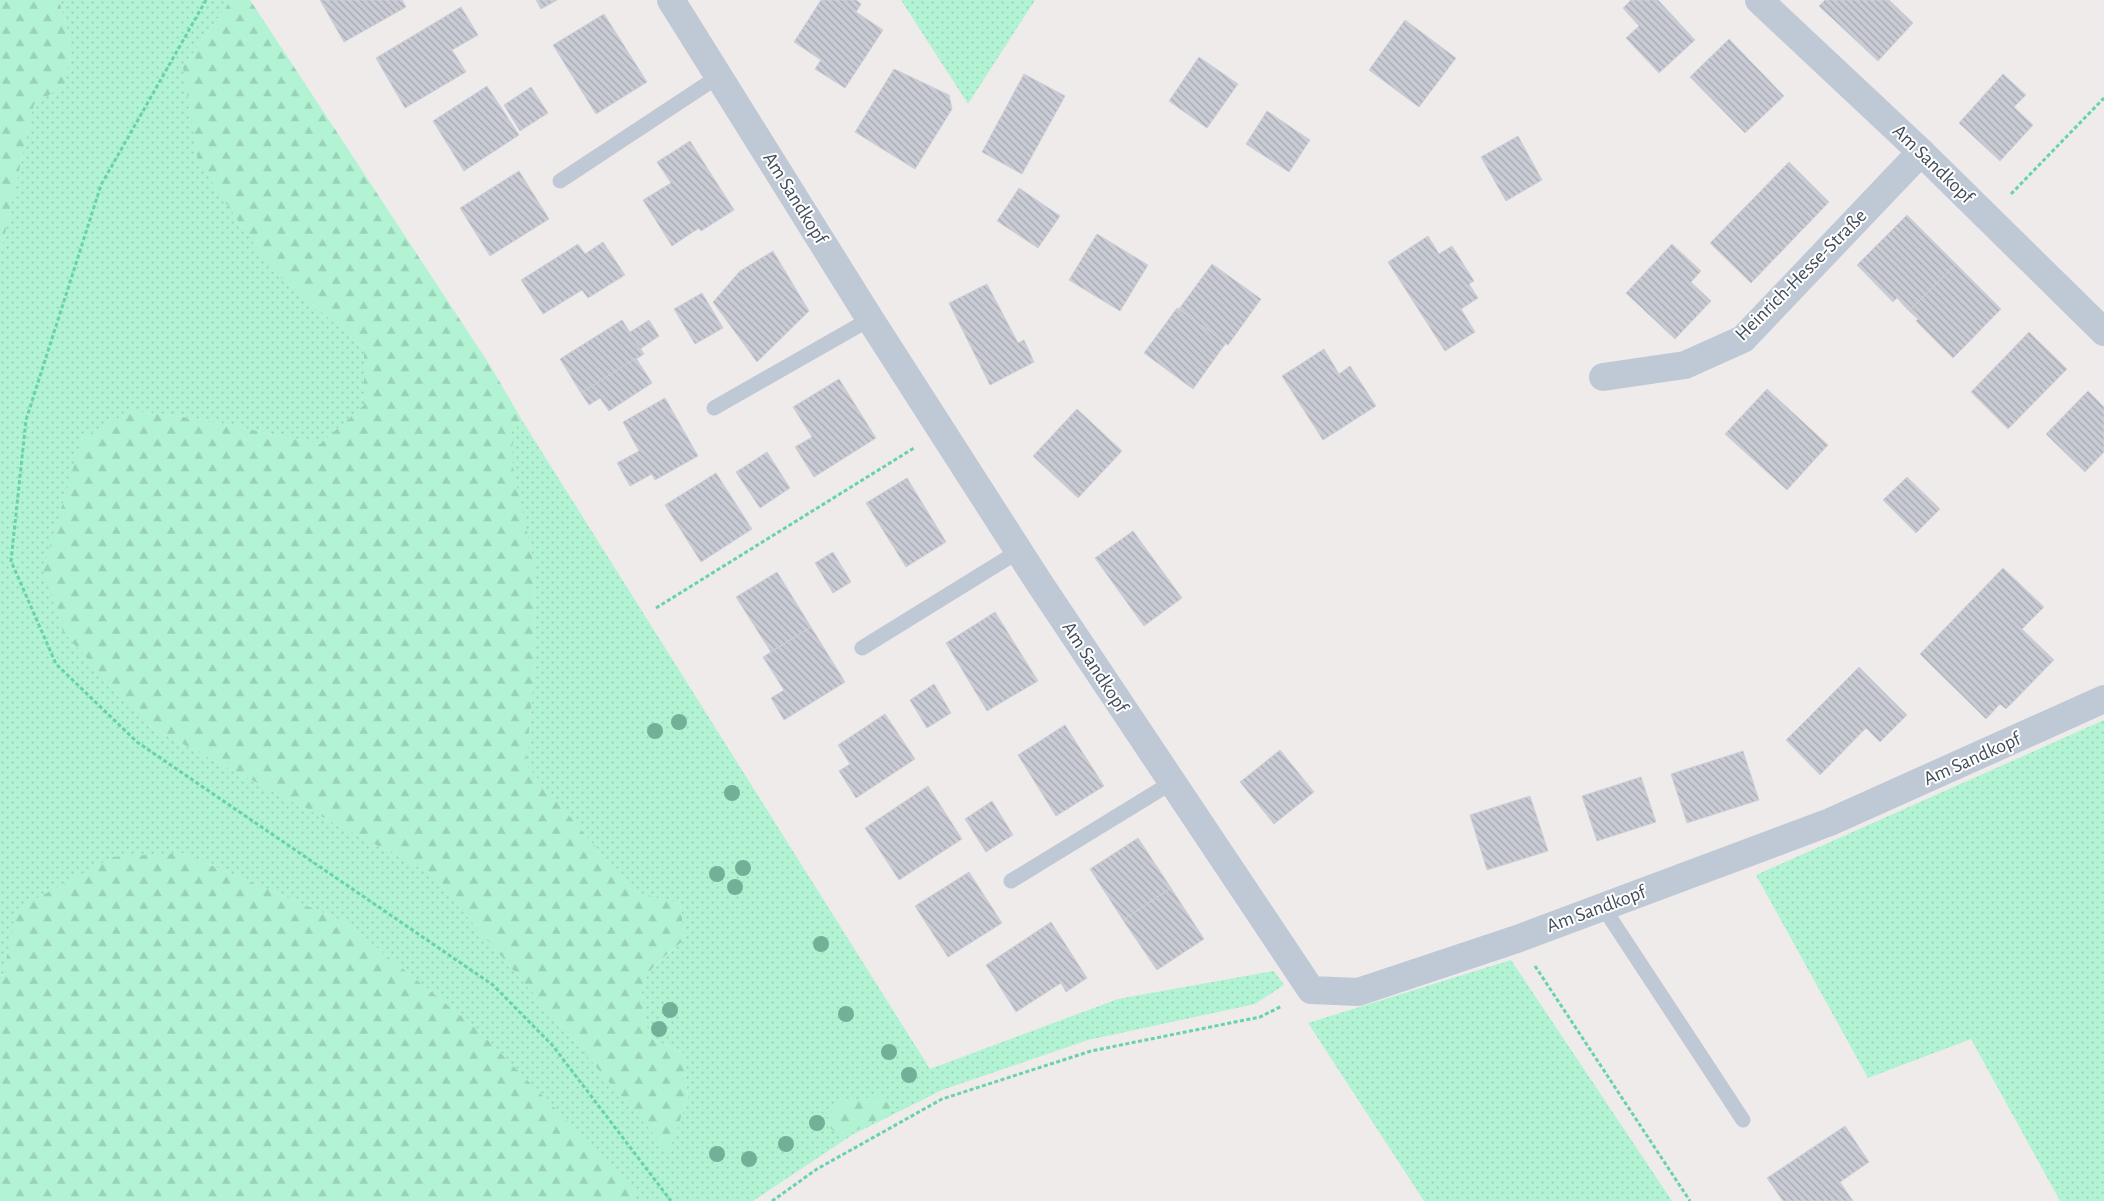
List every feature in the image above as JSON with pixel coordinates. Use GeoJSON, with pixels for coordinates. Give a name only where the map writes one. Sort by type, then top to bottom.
{"type":"FeatureCollection","features":[{"type":"Feature","properties":{"kind":"street","name":"Am Sandkopf"},"geometry":{"type":"LineString","coordinates":[[671,0],[870,319],[1019,551],[1171,783],[1311,990],[1358,992],[1517,939],[1830,822],[2104,699]]}},
{"type":"Feature","properties":{"kind":"street","name":"Am Sandkopf"},"geometry":{"type":"LineString","coordinates":[[1759,0],[1921,152],[2104,332]]}},
{"type":"Feature","properties":{"kind":"street","name":"Heinrich-Hesse-Straße"},"geometry":{"type":"LineString","coordinates":[[1603,377],[1685,365],[1743,339],[1921,152]]}},
{"type":"Feature","properties":{"kind":"lane"},"geometry":{"type":"LineString","coordinates":[[560,181],[719,76]]}},
{"type":"Feature","properties":{"kind":"lane"},"geometry":{"type":"LineString","coordinates":[[714,408],[870,319]]}},
{"type":"Feature","properties":{"kind":"lane"},"geometry":{"type":"LineString","coordinates":[[862,648],[1019,551]]}},
{"type":"Feature","properties":{"kind":"lane"},"geometry":{"type":"LineString","coordinates":[[1011,881],[1171,783]]}},
{"type":"Feature","properties":{"kind":"lane"},"geometry":{"type":"LineString","coordinates":[[1603,907],[1743,1120]]}},
{"type":"Feature","properties":{"kind":"path"},"geometry":{"type":"LineString","coordinates":[[206,0],[101,185],[26,420],[11,561],[56,664],[136,742],[493,985],[553,1046],[671,1201]]}},
{"type":"Feature","properties":{"kind":"path"},"geometry":{"type":"LineString","coordinates":[[1989,218],[2104,98]]}},
{"type":"Feature","properties":{"kind":"path"},"geometry":{"type":"LineString","coordinates":[[656,608],[942,430]]}},
{"type":"Feature","properties":{"kind":"path"},"geometry":{"type":"LineString","coordinates":[[1517,939],[1690,1201]]}},
{"type":"Feature","properties":{"kind":"path"},"geometry":{"type":"LineString","coordinates":[[772,1201],[817,1168],[942,1099],[1091,1051],[1260,1016],[1311,990]]}},
{"type":"Feature","properties":{"kind":"green space"},"geometry":{"type":"Polygon","coordinates":[[[0,0],[59,0],[72,48],[64,86],[34,104],[0,256],[0,0]]]}},
{"type":"Feature","properties":{"kind":"green space"},"geometry":{"type":"Polygon","coordinates":[[[59,0],[231,0],[183,67],[271,269],[364,348],[364,405],[320,444],[200,419],[131,411],[150,727],[430,873],[669,1151],[688,1097],[683,1053],[650,1038],[642,1002],[642,990],[650,972],[685,939],[680,904],[633,892],[526,765],[535,662],[534,564],[512,468],[512,431],[523,422],[930,1069],[1118,999],[1274,971],[1284,985],[1255,1004],[1088,1040],[942,1090],[852,1135],[753,1201],[634,1201],[634,1190],[476,1028],[345,922],[182,853],[0,976],[0,256],[34,103],[64,85],[72,48],[59,0]]]}},
{"type":"Feature","properties":{"kind":"green space"},"geometry":{"type":"Polygon","coordinates":[[[231,0],[250,0],[491,367],[523,422],[512,431],[513,468],[534,564],[535,662],[526,765],[633,891],[680,904],[685,939],[650,971],[642,990],[642,1002],[650,1038],[683,1053],[688,1097],[669,1152],[430,873],[150,727],[63,632],[43,570],[82,438],[131,411],[200,419],[320,444],[364,405],[364,348],[271,269],[198,162],[183,67],[231,0]]]}},
{"type":"Feature","properties":{"kind":"green space"},"geometry":{"type":"Polygon","coordinates":[[[901,0],[1035,0],[968,104],[901,0]]]}},
{"type":"Feature","properties":{"kind":"green space"},"geometry":{"type":"Polygon","coordinates":[[[2104,720],[2104,1201],[2060,1201],[1971,1039],[1868,1078],[1756,875],[2104,720]]]}},
{"type":"Feature","properties":{"kind":"green space"},"geometry":{"type":"Polygon","coordinates":[[[182,853],[345,922],[476,1028],[635,1190],[634,1201],[0,1201],[0,976],[3,975],[17,909],[113,857],[182,853]]]}},
{"type":"Feature","properties":{"kind":"green space"},"geometry":{"type":"Polygon","coordinates":[[[1511,960],[1672,1201],[1424,1201],[1308,1023],[1511,960]]]}},
{"type":"Feature","properties":{"kind":"green space"},"geometry":{"type":"Polygon","coordinates":[[[881,1096],[889,1100],[892,1105],[885,1116],[847,1135],[839,1136],[827,1125],[829,1115],[842,1101],[881,1096]]]}},
{"type":"Feature","properties":{"kind":"building"},"geometry":{"type":"Polygon","coordinates":[[[320,0],[402,0],[406,7],[344,42],[320,0]]]}},
{"type":"Feature","properties":{"kind":"building"},"geometry":{"type":"Polygon","coordinates":[[[536,0],[557,0],[541,9],[536,0]]]}},
{"type":"Feature","properties":{"kind":"building"},"geometry":{"type":"Polygon","coordinates":[[[821,0],[856,0],[861,4],[856,12],[883,30],[845,88],[815,69],[821,60],[794,42],[821,0]]]}},
{"type":"Feature","properties":{"kind":"building"},"geometry":{"type":"Polygon","coordinates":[[[1631,0],[1658,0],[1695,40],[1659,73],[1626,38],[1639,26],[1623,8],[1631,0]]]}},
{"type":"Feature","properties":{"kind":"building"},"geometry":{"type":"Polygon","coordinates":[[[1825,0],[1889,0],[1913,23],[1878,61],[1819,6],[1825,0]]]}},
{"type":"Feature","properties":{"kind":"building"},"geometry":{"type":"Polygon","coordinates":[[[461,7],[478,35],[452,50],[466,72],[405,108],[376,58],[461,7]]]}},
{"type":"Feature","properties":{"kind":"building"},"geometry":{"type":"Polygon","coordinates":[[[604,14],[647,82],[596,114],[553,45],[604,14]]]}},
{"type":"Feature","properties":{"kind":"building"},"geometry":{"type":"Polygon","coordinates":[[[1405,20],[1456,58],[1419,107],[1369,70],[1405,20]]]}},
{"type":"Feature","properties":{"kind":"building"},"geometry":{"type":"Polygon","coordinates":[[[1729,39],[1784,96],[1745,133],[1690,77],[1729,39]]]}},
{"type":"Feature","properties":{"kind":"building"},"geometry":{"type":"Polygon","coordinates":[[[1199,57],[1238,84],[1207,128],[1169,101],[1199,57]]]}},
{"type":"Feature","properties":{"kind":"building"},"geometry":{"type":"Polygon","coordinates":[[[894,69],[949,95],[952,109],[915,169],[855,132],[894,69]]]}},
{"type":"Feature","properties":{"kind":"building"},"geometry":{"type":"Polygon","coordinates":[[[1024,74],[1065,96],[1022,174],[982,152],[1024,74]]]}},
{"type":"Feature","properties":{"kind":"building"},"geometry":{"type":"Polygon","coordinates":[[[2003,74],[2026,95],[2014,107],[2033,125],[2000,161],[1959,123],[2003,74]]]}},
{"type":"Feature","properties":{"kind":"building"},"geometry":{"type":"Polygon","coordinates":[[[487,86],[519,135],[464,171],[433,121],[487,86]]]}},
{"type":"Feature","properties":{"kind":"building"},"geometry":{"type":"Polygon","coordinates":[[[531,87],[548,113],[520,131],[504,105],[531,87]]]}},
{"type":"Feature","properties":{"kind":"building"},"geometry":{"type":"Polygon","coordinates":[[[1267,111],[1310,140],[1289,172],[1246,144],[1267,111]]]}},
{"type":"Feature","properties":{"kind":"building"},"geometry":{"type":"Polygon","coordinates":[[[1518,136],[1542,180],[1506,201],[1481,157],[1518,136]]]}},
{"type":"Feature","properties":{"kind":"building"},"geometry":{"type":"Polygon","coordinates":[[[690,141],[734,210],[701,231],[699,228],[672,246],[643,200],[671,183],[657,162],[690,141]]]}},
{"type":"Feature","properties":{"kind":"building"},"geometry":{"type":"Polygon","coordinates":[[[1789,162],[1829,202],[1751,283],[1710,243],[1789,162]]]}},
{"type":"Feature","properties":{"kind":"building"},"geometry":{"type":"Polygon","coordinates":[[[519,171],[549,219],[490,256],[460,208],[519,171]]]}},
{"type":"Feature","properties":{"kind":"building"},"geometry":{"type":"Polygon","coordinates":[[[1019,188],[1060,216],[1038,248],[997,221],[1019,188]]]}},
{"type":"Feature","properties":{"kind":"building"},"geometry":{"type":"Polygon","coordinates":[[[1907,215],[1956,264],[1909,311],[1897,298],[1893,302],[1857,265],[1907,215]]]}},
{"type":"Feature","properties":{"kind":"building"},"geometry":{"type":"Polygon","coordinates":[[[1097,234],[1148,265],[1120,311],[1069,280],[1097,234]]]}},
{"type":"Feature","properties":{"kind":"building"},"geometry":{"type":"Polygon","coordinates":[[[1428,236],[1439,254],[1452,246],[1474,281],[1469,284],[1478,298],[1461,309],[1475,332],[1445,351],[1388,262],[1428,236]]]}},
{"type":"Feature","properties":{"kind":"building"},"geometry":{"type":"Polygon","coordinates":[[[603,242],[625,275],[588,298],[582,290],[543,314],[521,280],[578,244],[585,254],[603,242]]]}},
{"type":"Feature","properties":{"kind":"building"},"geometry":{"type":"Polygon","coordinates":[[[1672,244],[1701,271],[1691,282],[1711,301],[1675,339],[1626,293],[1672,244]]]}},
{"type":"Feature","properties":{"kind":"building"},"geometry":{"type":"Polygon","coordinates":[[[773,251],[809,311],[757,362],[713,302],[740,271],[773,251]]]}},
{"type":"Feature","properties":{"kind":"building"},"geometry":{"type":"Polygon","coordinates":[[[1212,264],[1261,299],[1228,345],[1179,309],[1212,264]]]}},
{"type":"Feature","properties":{"kind":"building"},"geometry":{"type":"Polygon","coordinates":[[[1956,264],[2001,309],[1953,358],[1916,321],[1918,319],[1909,311],[1956,264]]]}},
{"type":"Feature","properties":{"kind":"building"},"geometry":{"type":"Polygon","coordinates":[[[987,284],[1018,343],[1024,340],[1034,362],[990,385],[949,303],[987,284]]]}},
{"type":"Feature","properties":{"kind":"building"},"geometry":{"type":"Polygon","coordinates":[[[702,293],[723,328],[695,344],[674,309],[702,293]]]}},
{"type":"Feature","properties":{"kind":"building"},"geometry":{"type":"Polygon","coordinates":[[[1177,308],[1226,343],[1193,389],[1144,353],[1177,308]]]}},
{"type":"Feature","properties":{"kind":"building"},"geometry":{"type":"Polygon","coordinates":[[[622,320],[644,354],[581,393],[560,359],[622,320]]]}},
{"type":"Feature","properties":{"kind":"building"},"geometry":{"type":"Polygon","coordinates":[[[649,320],[659,336],[640,349],[630,332],[649,320]]]}},
{"type":"Feature","properties":{"kind":"building"},"geometry":{"type":"Polygon","coordinates":[[[2029,332],[2067,369],[2008,429],[1971,392],[2029,332]]]}},
{"type":"Feature","properties":{"kind":"building"},"geometry":{"type":"Polygon","coordinates":[[[1324,349],[1339,374],[1350,366],[1376,406],[1323,440],[1282,376],[1324,349]]]}},
{"type":"Feature","properties":{"kind":"building"},"geometry":{"type":"Polygon","coordinates":[[[636,358],[652,383],[609,411],[600,398],[589,405],[581,393],[636,358]]]}},
{"type":"Feature","properties":{"kind":"building"},"geometry":{"type":"Polygon","coordinates":[[[839,379],[876,438],[814,477],[795,447],[812,437],[793,407],[839,379]]]}},
{"type":"Feature","properties":{"kind":"building"},"geometry":{"type":"Polygon","coordinates":[[[1767,389],[1828,445],[1787,490],[1725,434],[1767,389]]]}},
{"type":"Feature","properties":{"kind":"building"},"geometry":{"type":"Polygon","coordinates":[[[2088,391],[2104,407],[2104,452],[2085,472],[2046,434],[2088,391]]]}},
{"type":"Feature","properties":{"kind":"building"},"geometry":{"type":"Polygon","coordinates":[[[665,398],[698,456],[655,480],[652,474],[630,486],[617,463],[639,451],[623,422],[665,398]]]}},
{"type":"Feature","properties":{"kind":"building"},"geometry":{"type":"Polygon","coordinates":[[[1077,409],[1122,451],[1078,498],[1033,456],[1077,409]]]}},
{"type":"Feature","properties":{"kind":"building"},"geometry":{"type":"Polygon","coordinates":[[[767,452],[790,488],[760,508],[736,472],[767,452]]]}},
{"type":"Feature","properties":{"kind":"building"},"geometry":{"type":"Polygon","coordinates":[[[716,473],[752,529],[701,562],[665,505],[716,473]]]}},
{"type":"Feature","properties":{"kind":"building"},"geometry":{"type":"Polygon","coordinates":[[[1907,477],[1940,509],[1916,533],[1883,500],[1907,477]]]}},
{"type":"Feature","properties":{"kind":"building"},"geometry":{"type":"Polygon","coordinates":[[[907,478],[946,542],[906,567],[866,503],[907,478]]]}},
{"type":"Feature","properties":{"kind":"building"},"geometry":{"type":"Polygon","coordinates":[[[1133,531],[1182,598],[1144,626],[1095,558],[1133,531]]]}},
{"type":"Feature","properties":{"kind":"building"},"geometry":{"type":"Polygon","coordinates":[[[833,552],[851,582],[833,593],[815,563],[833,552]]]}},
{"type":"Feature","properties":{"kind":"building"},"geometry":{"type":"Polygon","coordinates":[[[2003,568],[2044,607],[2022,629],[2054,660],[2006,709],[2000,704],[1986,719],[1920,654],[2003,568]]]}},
{"type":"Feature","properties":{"kind":"building"},"geometry":{"type":"Polygon","coordinates":[[[777,572],[811,627],[771,652],[736,597],[777,572]]]}},
{"type":"Feature","properties":{"kind":"building"},"geometry":{"type":"Polygon","coordinates":[[[995,612],[1038,681],[987,711],[946,643],[995,612]]]}},
{"type":"Feature","properties":{"kind":"building"},"geometry":{"type":"Polygon","coordinates":[[[811,627],[845,682],[784,720],[771,698],[784,690],[763,657],[811,627]]]}},
{"type":"Feature","properties":{"kind":"building"},"geometry":{"type":"Polygon","coordinates":[[[1859,667],[1907,715],[1880,742],[1866,728],[1820,775],[1786,740],[1859,667]]]}},
{"type":"Feature","properties":{"kind":"building"},"geometry":{"type":"Polygon","coordinates":[[[934,684],[951,713],[927,728],[910,700],[934,684]]]}},
{"type":"Feature","properties":{"kind":"building"},"geometry":{"type":"Polygon","coordinates":[[[885,714],[915,759],[856,798],[839,771],[850,764],[838,745],[885,714]]]}},
{"type":"Feature","properties":{"kind":"building"},"geometry":{"type":"Polygon","coordinates":[[[1065,725],[1104,786],[1056,816],[1018,755],[1065,725]]]}},
{"type":"Feature","properties":{"kind":"building"},"geometry":{"type":"Polygon","coordinates":[[[1280,750],[1314,792],[1274,824],[1240,782],[1280,750]]]}},
{"type":"Feature","properties":{"kind":"building"},"geometry":{"type":"Polygon","coordinates":[[[1743,751],[1759,800],[1687,823],[1671,774],[1743,751]]]}},
{"type":"Feature","properties":{"kind":"building"},"geometry":{"type":"Polygon","coordinates":[[[1641,777],[1656,822],[1597,841],[1582,796],[1641,777]]]}},
{"type":"Feature","properties":{"kind":"building"},"geometry":{"type":"Polygon","coordinates":[[[928,786],[962,839],[899,880],[865,828],[928,786]]]}},
{"type":"Feature","properties":{"kind":"building"},"geometry":{"type":"Polygon","coordinates":[[[1530,796],[1548,851],[1487,870],[1470,815],[1530,796]]]}},
{"type":"Feature","properties":{"kind":"building"},"geometry":{"type":"Polygon","coordinates":[[[992,801],[1013,835],[986,852],[965,819],[992,801]]]}},
{"type":"Feature","properties":{"kind":"building"},"geometry":{"type":"Polygon","coordinates":[[[1138,838],[1171,888],[1123,920],[1090,869],[1138,838]]]}},
{"type":"Feature","properties":{"kind":"building"},"geometry":{"type":"Polygon","coordinates":[[[969,872],[1002,923],[948,957],[915,906],[969,872]]]}},
{"type":"Feature","properties":{"kind":"building"},"geometry":{"type":"Polygon","coordinates":[[[1171,888],[1204,939],[1157,970],[1123,920],[1171,888]]]}},
{"type":"Feature","properties":{"kind":"building"},"geometry":{"type":"Polygon","coordinates":[[[1051,922],[1087,978],[1066,992],[1061,983],[1016,1012],[986,965],[1051,922]]]}},
{"type":"Feature","properties":{"kind":"building"},"geometry":{"type":"Polygon","coordinates":[[[1845,1126],[1869,1162],[1840,1182],[1853,1201],[1783,1201],[1767,1178],[1845,1126]]]}}]}
